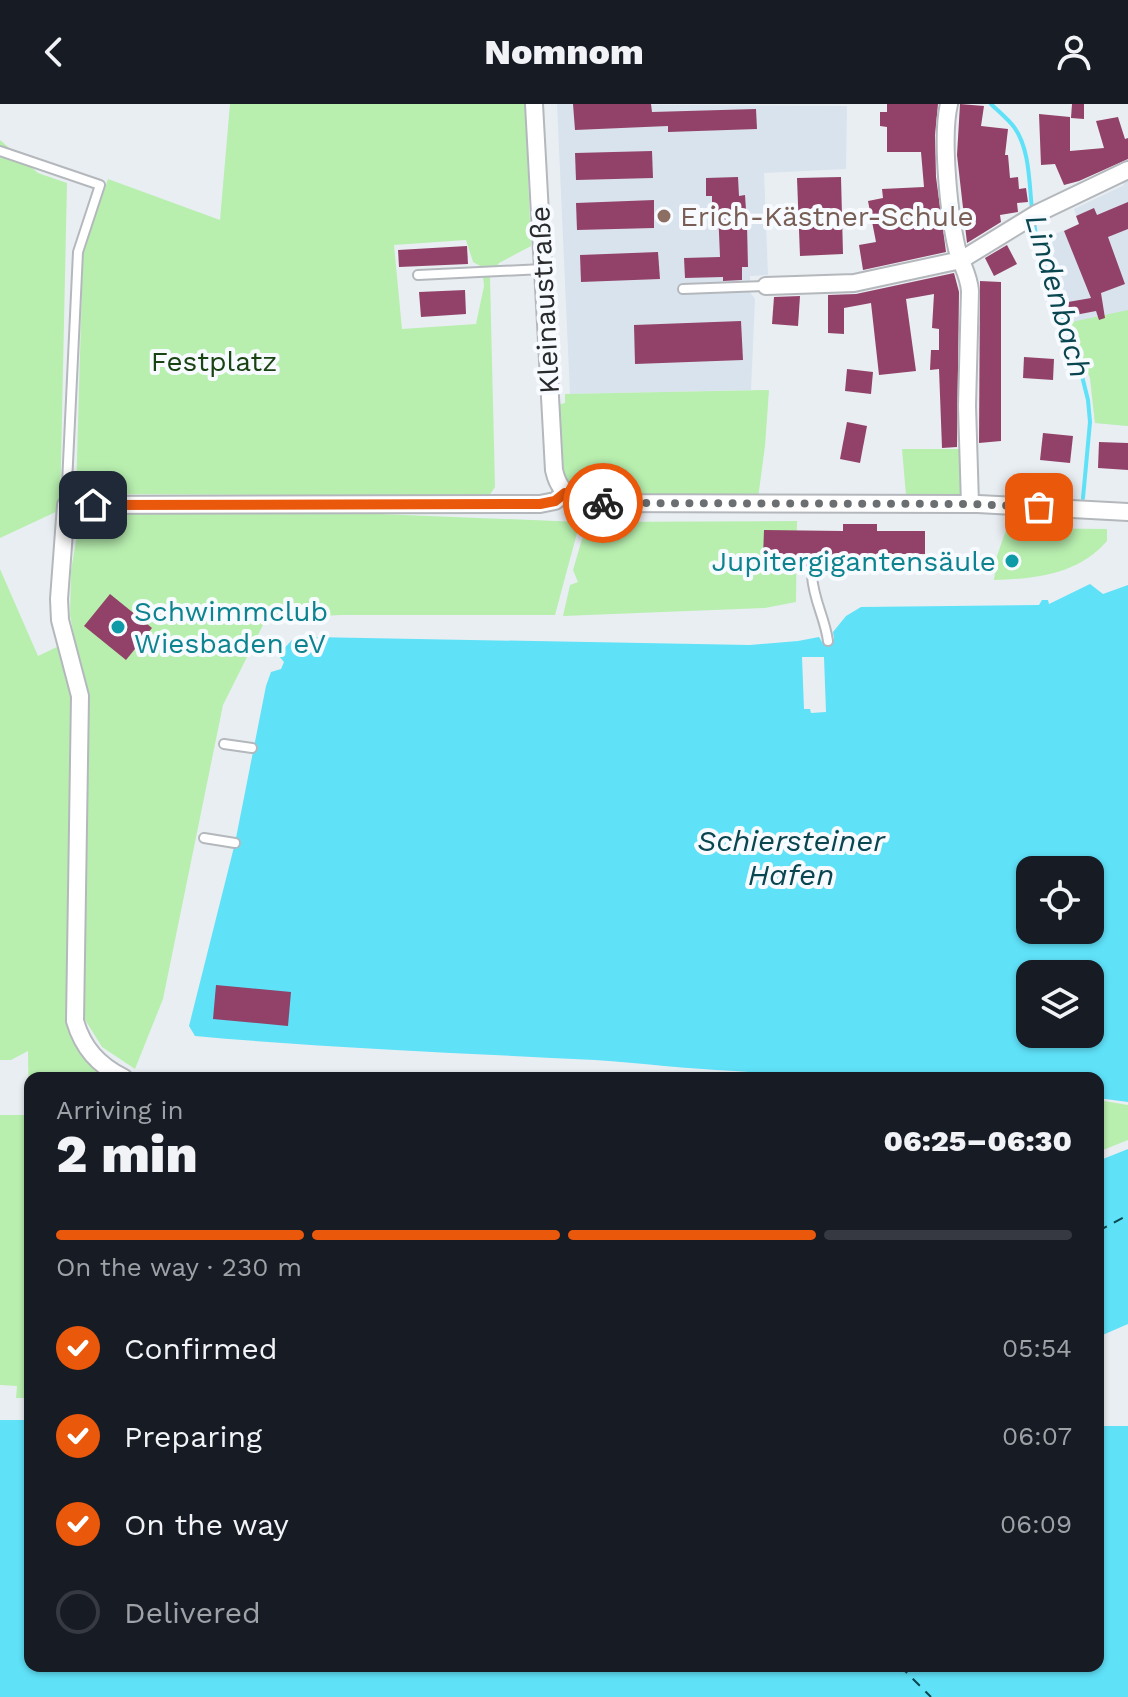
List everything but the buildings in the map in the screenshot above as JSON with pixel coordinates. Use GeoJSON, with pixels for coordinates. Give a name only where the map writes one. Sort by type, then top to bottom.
{"type":"FeatureCollection","features":[{"type":"Feature","properties":{"kind":"street","name":"Kleinaustraße"},"geometry":{"type":"LineString","coordinates":[[534,104],[554,470],[565,493]]}},
{"type":"Feature","properties":{"kind":"street"},"geometry":{"type":"LineString","coordinates":[[949,104],[945,142],[955,238],[970,291],[967,406],[970,500]]}},
{"type":"Feature","properties":{"kind":"street"},"geometry":{"type":"LineString","coordinates":[[766,286],[854,283],[961,260],[1032,216],[1128,170]]}},
{"type":"Feature","properties":{"kind":"street"},"geometry":{"type":"LineString","coordinates":[[115,1072],[94,1057],[85,1046],[75,1021],[80,696],[60,620],[66,505],[540,504],[555,501],[565,493],[580,502],[589,503],[970,500],[1128,512]]}},
{"type":"Feature","properties":{"kind":"lane"},"geometry":{"type":"LineString","coordinates":[[0,151],[100,185],[78,252],[66,505]]}},
{"type":"Feature","properties":{"kind":"lane"},"geometry":{"type":"LineString","coordinates":[[418,275],[543,269]]}},
{"type":"Feature","properties":{"kind":"lane"},"geometry":{"type":"LineString","coordinates":[[683,289],[766,286]]}},
{"type":"Feature","properties":{"kind":"lane"},"geometry":{"type":"LineString","coordinates":[[812,575],[812,591],[828,641]]}},
{"type":"Feature","properties":{"kind":"lane"},"geometry":{"type":"LineString","coordinates":[[224,744],[252,748]]}},
{"type":"Feature","properties":{"kind":"lane"},"geometry":{"type":"LineString","coordinates":[[204,838],[235,843]]}},
{"type":"Feature","properties":{"kind":"shaded area","name":"Erich-Kästner-Schule"},"geometry":{"type":"Polygon","coordinates":[[[557,104],[847,106],[846,169],[764,173],[768,275],[750,276],[750,292],[755,299],[751,390],[570,394],[557,104]]]}},
{"type":"Feature","properties":{"kind":"shaded area"},"geometry":{"type":"Polygon","coordinates":[[[1128,179],[1128,426],[1095,423],[1090,378],[1067,323],[1040,240],[1079,224],[1074,209],[1124,185],[1122,181],[1128,179]]]}},
{"type":"Feature","properties":{"kind":"green space","name":"Festplatz"},"geometry":{"type":"Polygon","coordinates":[[[230,104],[525,104],[531,246],[499,263],[490,278],[495,487],[489,496],[76,494],[83,251],[108,179],[220,220],[230,104]],[[466,240],[394,245],[402,329],[476,324],[484,286],[482,267],[473,262],[466,240]]]}},
{"type":"Feature","properties":{"kind":"green space"},"geometry":{"type":"Polygon","coordinates":[[[0,140],[38,173],[67,183],[60,510],[0,538],[0,140]]]}},
{"type":"Feature","properties":{"kind":"green space"},"geometry":{"type":"Polygon","coordinates":[[[1128,310],[1128,426],[1095,423],[1090,378],[1067,323],[1128,310]]]}},
{"type":"Feature","properties":{"kind":"green space"},"geometry":{"type":"Polygon","coordinates":[[[769,390],[758,498],[597,496],[572,486],[562,472],[556,405],[565,403],[565,394],[769,390]]]}},
{"type":"Feature","properties":{"kind":"green space"},"geometry":{"type":"Polygon","coordinates":[[[902,449],[963,449],[967,495],[906,495],[902,449]]]}},
{"type":"Feature","properties":{"kind":"green space"},"geometry":{"type":"Polygon","coordinates":[[[81,511],[330,512],[580,522],[555,615],[341,615],[266,619],[223,705],[163,999],[135,1069],[102,1047],[84,1018],[87,703],[70,615],[71,571],[81,511]]]}},
{"type":"Feature","properties":{"kind":"green space"},"geometry":{"type":"Polygon","coordinates":[[[797,521],[796,602],[765,608],[563,616],[570,585],[578,582],[573,570],[587,522],[797,521]]]}},
{"type":"Feature","properties":{"kind":"green space"},"geometry":{"type":"Polygon","coordinates":[[[1009,528],[1107,529],[1107,541],[1096,552],[1070,568],[1040,576],[994,580],[997,556],[1009,528]]]}},
{"type":"Feature","properties":{"kind":"green space"},"geometry":{"type":"Polygon","coordinates":[[[0,569],[38,656],[59,646],[74,703],[70,1022],[112,1072],[28,1072],[28,1051],[11,1060],[0,1060],[0,569]]]}},
{"type":"Feature","properties":{"kind":"green space"},"geometry":{"type":"Polygon","coordinates":[[[1104,1101],[1128,1105],[1128,1140],[1104,1150],[1104,1101]]]}},
{"type":"Feature","properties":{"kind":"green space"},"geometry":{"type":"Polygon","coordinates":[[[0,1115],[24,1115],[24,1398],[16,1398],[17,1386],[0,1385],[0,1115]]]}},
{"type":"Feature","properties":{"kind":"water","name":"Schiersteiner Hafen"},"geometry":{"type":"Polygon","coordinates":[[[1090,584],[1103,594],[1128,585],[1128,1102],[1104,1099],[1104,1072],[748,1072],[195,1036],[189,1026],[235,843],[266,686],[271,672],[281,669],[284,662],[278,655],[292,640],[311,637],[750,645],[819,637],[822,642],[834,639],[833,632],[846,616],[861,607],[1039,605],[1042,600],[1048,600],[1049,604],[1090,584]]]}},
{"type":"Feature","properties":{"kind":"water"},"geometry":{"type":"Polygon","coordinates":[[[1128,1149],[1128,1324],[1104,1334],[1104,1159],[1128,1149]]]}},
{"type":"Feature","properties":{"kind":"water"},"geometry":{"type":"Polygon","coordinates":[[[0,1420],[24,1420],[24,1672],[1104,1672],[1104,1426],[1128,1426],[1128,1697],[0,1697],[0,1420]]]}},
{"type":"Feature","properties":{"kind":"pier"},"geometry":{"type":"Polygon","coordinates":[[[802,657],[824,657],[826,712],[811,713],[810,709],[804,709],[802,657]]]}},
{"type":"Feature","properties":{"kind":"waterway","name":"Lindenbach"},"geometry":{"type":"LineString","coordinates":[[991,104],[1014,127],[1023,145],[1032,209]]}},
{"type":"Feature","properties":{"kind":"waterway","name":"Lindenbach"},"geometry":{"type":"LineString","coordinates":[[1034,222],[1037,243],[1078,360],[1088,400],[1090,422],[1083,498]]}},
{"type":"Feature","properties":{"kind":"ferry route"},"geometry":{"type":"LineString","coordinates":[[1104,1228],[1128,1215]]}},
{"type":"Feature","properties":{"kind":"ferry route"},"geometry":{"type":"LineString","coordinates":[[906,1672],[931,1697]]}},
{"type":"Feature","properties":{"kind":"way so far"},"geometry":{"type":"LineString","coordinates":[[603,503],[1039,507]]}},
{"type":"Feature","properties":{"kind":"place","name":"Erich-Kästner-Schule"},"geometry":{"type":"Point","coordinates":[664,216]}},
{"type":"Feature","properties":{"kind":"place","name":"Jupitergigantensäule"},"geometry":{"type":"Point","coordinates":[1012,561]}},
{"type":"Feature","properties":{"kind":"place","name":"Schwimmclub Wiesbaden eV"},"geometry":{"type":"Point","coordinates":[118,627]}},
{"type":"Feature","properties":{"kind":"route"},"geometry":{"type":"LineString","coordinates":[[93,505],[540,504],[555,501],[565,493],[580,502],[603,503]]}}]}
